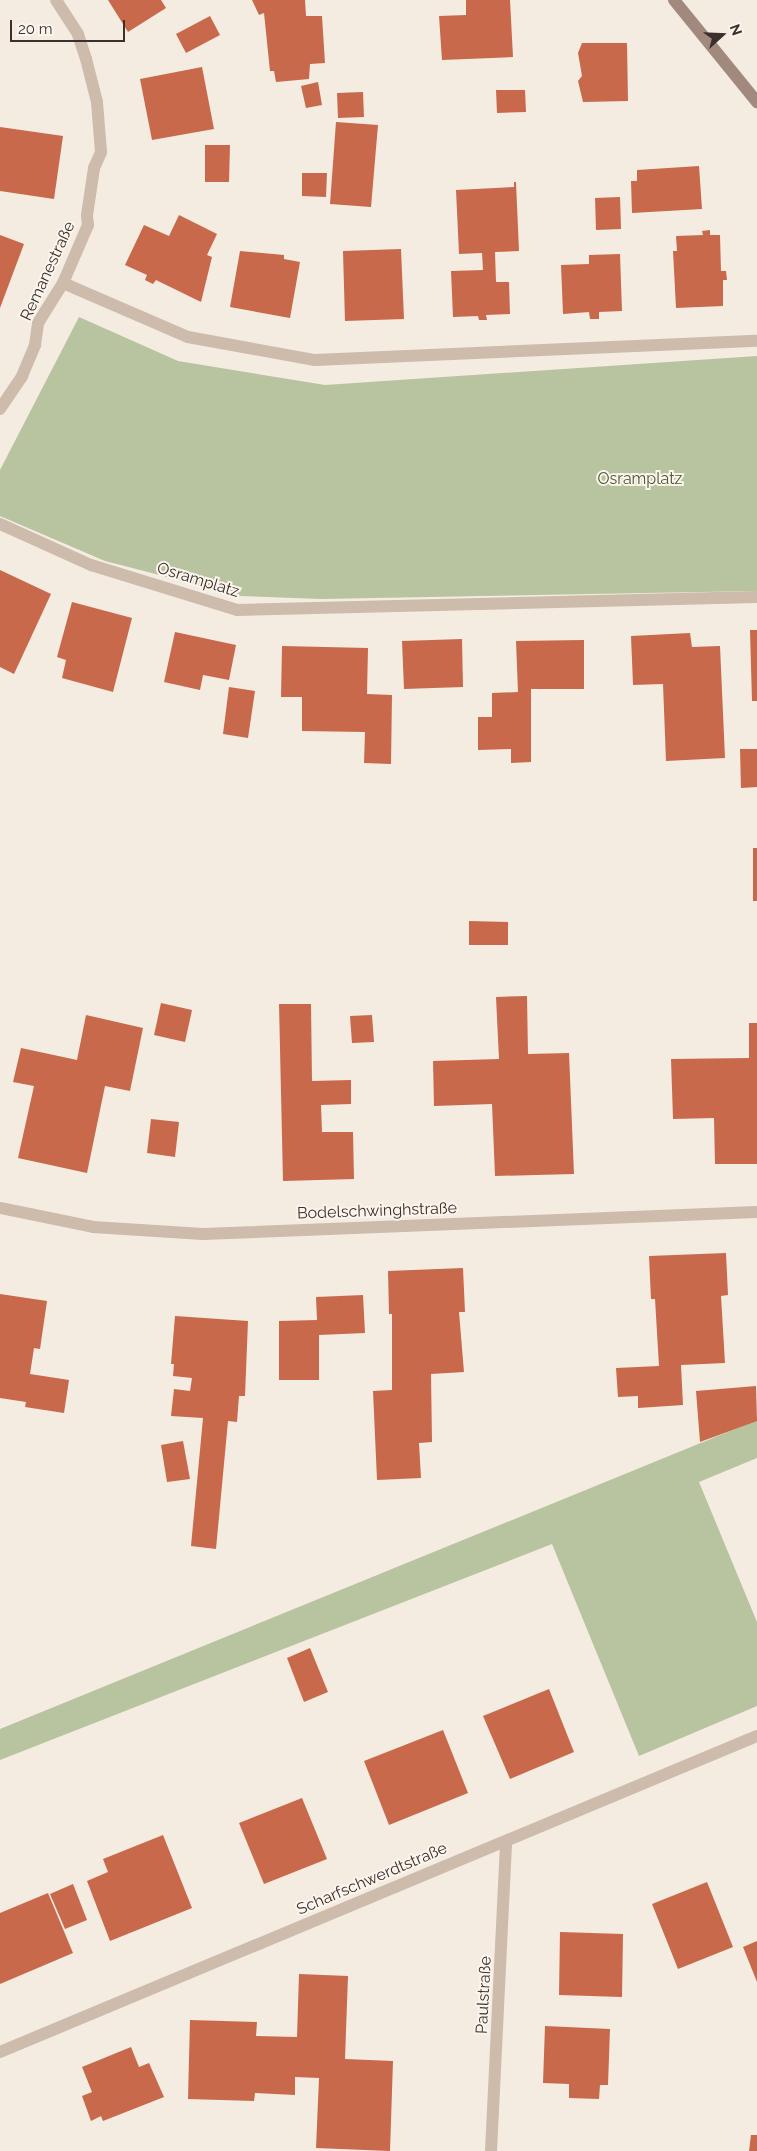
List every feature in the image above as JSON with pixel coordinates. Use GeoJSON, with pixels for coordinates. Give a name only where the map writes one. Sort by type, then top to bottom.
{"type":"FeatureCollection","features":[{"type":"Feature","properties":{"kind":"main road"},"geometry":{"type":"LineString","coordinates":[[674,0],[757,102]]}},
{"type":"Feature","properties":{"kind":"street","name":"Remanestraße"},"geometry":{"type":"LineString","coordinates":[[0,409],[22,376],[35,345],[38,323],[63,283],[88,225],[87,215],[94,168],[101,152],[97,102],[86,59],[78,34],[56,0]]}},
{"type":"Feature","properties":{"kind":"street"},"geometry":{"type":"LineString","coordinates":[[63,283],[188,337],[315,360],[757,341]]}},
{"type":"Feature","properties":{"kind":"street","name":"Osramplatz"},"geometry":{"type":"LineString","coordinates":[[0,524],[91,564],[237,610],[757,597]]}},
{"type":"Feature","properties":{"kind":"street","name":"Bodelschwinghstraße"},"geometry":{"type":"LineString","coordinates":[[0,1208],[93,1227],[203,1234],[757,1212]]}},
{"type":"Feature","properties":{"kind":"street","name":"Scharfschwerdtstraße"},"geometry":{"type":"LineString","coordinates":[[0,2052],[757,1736]]}},
{"type":"Feature","properties":{"kind":"street","name":"Paulstraße"},"geometry":{"type":"LineString","coordinates":[[491,2151],[506,1841]]}},
{"type":"Feature","properties":{"kind":"green space"},"geometry":{"type":"Polygon","coordinates":[[[79,317],[178,361],[325,385],[757,356],[757,591],[321,599],[241,596],[105,561],[0,516],[0,470],[79,317]]]}},
{"type":"Feature","properties":{"kind":"green space"},"geometry":{"type":"Polygon","coordinates":[[[757,1420],[757,1458],[699,1482],[757,1622],[757,1706],[639,1756],[552,1544],[0,1760],[0,1729],[757,1420]]]}},
{"type":"Feature","properties":{"kind":"building"},"geometry":{"type":"Polygon","coordinates":[[[108,0],[161,0],[166,8],[128,32],[108,0]]]}},
{"type":"Feature","properties":{"kind":"building"},"geometry":{"type":"Polygon","coordinates":[[[252,0],[305,0],[306,16],[322,16],[325,63],[310,64],[309,79],[276,82],[274,71],[270,71],[264,13],[259,15],[252,0]]]}},
{"type":"Feature","properties":{"kind":"building"},"geometry":{"type":"Polygon","coordinates":[[[466,0],[510,0],[513,57],[442,60],[439,16],[466,15],[466,0]]]}},
{"type":"Feature","properties":{"kind":"building"},"geometry":{"type":"Polygon","coordinates":[[[210,16],[220,35],[186,53],[176,34],[210,16]]]}},
{"type":"Feature","properties":{"kind":"building"},"geometry":{"type":"Polygon","coordinates":[[[582,43],[627,43],[628,101],[583,102],[578,81],[582,76],[578,53],[582,43]]]}},
{"type":"Feature","properties":{"kind":"building"},"geometry":{"type":"Polygon","coordinates":[[[202,67],[214,129],[152,140],[140,79],[202,67]]]}},
{"type":"Feature","properties":{"kind":"building"},"geometry":{"type":"Polygon","coordinates":[[[318,82],[322,105],[306,108],[301,86],[318,82]]]}},
{"type":"Feature","properties":{"kind":"building"},"geometry":{"type":"Polygon","coordinates":[[[496,90],[525,90],[526,112],[497,113],[496,90]]]}},
{"type":"Feature","properties":{"kind":"building"},"geometry":{"type":"Polygon","coordinates":[[[363,92],[364,117],[338,118],[337,93],[363,92]]]}},
{"type":"Feature","properties":{"kind":"building"},"geometry":{"type":"Polygon","coordinates":[[[336,122],[378,125],[371,207],[330,204],[336,122]]]}},
{"type":"Feature","properties":{"kind":"building"},"geometry":{"type":"Polygon","coordinates":[[[0,127],[63,136],[54,199],[0,191],[0,127]]]}},
{"type":"Feature","properties":{"kind":"building"},"geometry":{"type":"Polygon","coordinates":[[[205,145],[230,145],[229,182],[205,182],[205,145]]]}},
{"type":"Feature","properties":{"kind":"building"},"geometry":{"type":"Polygon","coordinates":[[[699,166],[702,209],[632,213],[631,181],[637,181],[637,170],[699,166]]]}},
{"type":"Feature","properties":{"kind":"building"},"geometry":{"type":"Polygon","coordinates":[[[302,173],[327,173],[326,197],[302,196],[302,173]]]}},
{"type":"Feature","properties":{"kind":"building"},"geometry":{"type":"Polygon","coordinates":[[[514,182],[516,182],[519,251],[495,252],[496,282],[509,282],[510,314],[486,315],[487,320],[479,320],[478,316],[453,317],[451,271],[483,270],[482,253],[459,254],[456,190],[514,187],[514,182]]]}},
{"type":"Feature","properties":{"kind":"building"},"geometry":{"type":"Polygon","coordinates":[[[620,197],[621,229],[596,230],[595,198],[620,197]]]}},
{"type":"Feature","properties":{"kind":"building"},"geometry":{"type":"Polygon","coordinates":[[[179,215],[217,234],[207,255],[212,257],[201,302],[156,280],[153,284],[145,280],[147,275],[125,265],[144,225],[169,236],[179,215]]]}},
{"type":"Feature","properties":{"kind":"building"},"geometry":{"type":"Polygon","coordinates":[[[710,230],[710,235],[720,235],[721,271],[726,271],[727,280],[723,280],[723,306],[676,308],[673,251],[677,251],[676,236],[703,235],[702,231],[710,230]]]}},
{"type":"Feature","properties":{"kind":"building"},"geometry":{"type":"Polygon","coordinates":[[[0,235],[24,244],[0,308],[0,235]]]}},
{"type":"Feature","properties":{"kind":"building"},"geometry":{"type":"Polygon","coordinates":[[[401,249],[404,319],[345,321],[343,251],[401,249]]]}},
{"type":"Feature","properties":{"kind":"building"},"geometry":{"type":"Polygon","coordinates":[[[240,251],[284,255],[284,259],[300,262],[290,318],[230,307],[240,251]]]}},
{"type":"Feature","properties":{"kind":"building"},"geometry":{"type":"Polygon","coordinates":[[[620,254],[622,311],[599,312],[599,319],[590,319],[589,312],[563,314],[561,265],[589,264],[589,255],[620,254]]]}},
{"type":"Feature","properties":{"kind":"building"},"geometry":{"type":"Polygon","coordinates":[[[0,570],[51,594],[14,674],[0,667],[0,570]]]}},
{"type":"Feature","properties":{"kind":"building"},"geometry":{"type":"Polygon","coordinates":[[[72,602],[132,618],[113,692],[62,678],[66,660],[57,657],[72,602]]]}},
{"type":"Feature","properties":{"kind":"building"},"geometry":{"type":"Polygon","coordinates":[[[750,630],[757,630],[757,701],[752,701],[750,630]]]}},
{"type":"Feature","properties":{"kind":"building"},"geometry":{"type":"Polygon","coordinates":[[[175,632],[236,645],[229,680],[203,675],[200,690],[164,682],[175,632]]]}},
{"type":"Feature","properties":{"kind":"building"},"geometry":{"type":"Polygon","coordinates":[[[690,633],[692,647],[720,646],[725,758],[666,761],[663,684],[633,685],[631,636],[690,633]]]}},
{"type":"Feature","properties":{"kind":"building"},"geometry":{"type":"Polygon","coordinates":[[[462,639],[463,687],[404,689],[402,641],[462,639]]]}},
{"type":"Feature","properties":{"kind":"building"},"geometry":{"type":"Polygon","coordinates":[[[584,640],[584,689],[531,689],[531,762],[511,763],[511,749],[478,750],[478,717],[492,717],[492,693],[518,692],[516,641],[584,640]]]}},
{"type":"Feature","properties":{"kind":"building"},"geometry":{"type":"Polygon","coordinates":[[[282,646],[368,648],[367,694],[392,695],[391,764],[364,763],[365,732],[302,731],[302,697],[281,697],[282,646]]]}},
{"type":"Feature","properties":{"kind":"building"},"geometry":{"type":"Polygon","coordinates":[[[229,687],[255,691],[248,738],[223,734],[229,687]]]}},
{"type":"Feature","properties":{"kind":"building"},"geometry":{"type":"Polygon","coordinates":[[[740,749],[757,749],[757,787],[741,788],[740,749]]]}},
{"type":"Feature","properties":{"kind":"building"},"geometry":{"type":"Polygon","coordinates":[[[753,848],[757,848],[757,901],[753,901],[753,848]]]}},
{"type":"Feature","properties":{"kind":"building"},"geometry":{"type":"Polygon","coordinates":[[[469,921],[508,922],[508,945],[469,945],[469,921]]]}},
{"type":"Feature","properties":{"kind":"building"},"geometry":{"type":"Polygon","coordinates":[[[527,996],[528,1054],[569,1053],[574,1174],[495,1176],[492,1104],[434,1106],[433,1061],[499,1059],[496,997],[527,996]]]}},
{"type":"Feature","properties":{"kind":"building"},"geometry":{"type":"Polygon","coordinates":[[[161,1003],[192,1010],[185,1042],[154,1035],[161,1003]]]}},
{"type":"Feature","properties":{"kind":"building"},"geometry":{"type":"Polygon","coordinates":[[[279,1004],[311,1004],[312,1081],[351,1080],[351,1104],[321,1105],[322,1132],[353,1132],[354,1179],[283,1181],[279,1004]]]}},
{"type":"Feature","properties":{"kind":"building"},"geometry":{"type":"Polygon","coordinates":[[[86,1015],[143,1028],[130,1091],[105,1086],[87,1173],[18,1158],[34,1086],[13,1082],[21,1048],[77,1060],[86,1015]]]}},
{"type":"Feature","properties":{"kind":"building"},"geometry":{"type":"Polygon","coordinates":[[[372,1015],[374,1042],[352,1043],[350,1016],[372,1015]]]}},
{"type":"Feature","properties":{"kind":"building"},"geometry":{"type":"Polygon","coordinates":[[[749,1023],[757,1023],[757,1164],[715,1164],[714,1118],[673,1119],[671,1059],[749,1058],[749,1023]]]}},
{"type":"Feature","properties":{"kind":"building"},"geometry":{"type":"Polygon","coordinates":[[[151,1119],[179,1122],[175,1157],[147,1153],[151,1119]]]}},
{"type":"Feature","properties":{"kind":"building"},"geometry":{"type":"Polygon","coordinates":[[[726,1253],[728,1295],[721,1296],[725,1363],[681,1365],[683,1405],[638,1408],[638,1396],[618,1397],[616,1368],[659,1366],[655,1299],[651,1299],[649,1256],[726,1253]]]}},
{"type":"Feature","properties":{"kind":"building"},"geometry":{"type":"Polygon","coordinates":[[[463,1268],[465,1312],[459,1312],[464,1372],[431,1374],[432,1442],[419,1443],[421,1478],[377,1480],[373,1391],[392,1390],[392,1314],[389,1314],[388,1271],[463,1268]]]}},
{"type":"Feature","properties":{"kind":"building"},"geometry":{"type":"Polygon","coordinates":[[[0,1294],[47,1301],[40,1349],[34,1348],[30,1374],[69,1380],[64,1413],[25,1407],[26,1402],[0,1398],[0,1294]]]}},
{"type":"Feature","properties":{"kind":"building"},"geometry":{"type":"Polygon","coordinates":[[[363,1295],[365,1333],[319,1335],[319,1380],[279,1380],[279,1321],[317,1320],[316,1297],[363,1295]]]}},
{"type":"Feature","properties":{"kind":"building"},"geometry":{"type":"Polygon","coordinates":[[[175,1316],[248,1321],[245,1396],[239,1396],[237,1422],[228,1421],[216,1549],[191,1546],[203,1418],[171,1416],[174,1389],[190,1391],[192,1378],[173,1376],[174,1364],[171,1364],[175,1316]]]}},
{"type":"Feature","properties":{"kind":"building"},"geometry":{"type":"Polygon","coordinates":[[[756,1386],[757,1421],[700,1442],[696,1391],[756,1386]]]}},
{"type":"Feature","properties":{"kind":"building"},"geometry":{"type":"Polygon","coordinates":[[[183,1441],[190,1479],[167,1482],[161,1445],[183,1441]]]}},
{"type":"Feature","properties":{"kind":"building"},"geometry":{"type":"Polygon","coordinates":[[[310,1648],[328,1692],[304,1702],[287,1658],[310,1648]]]}},
{"type":"Feature","properties":{"kind":"building"},"geometry":{"type":"Polygon","coordinates":[[[549,1689],[574,1752],[510,1779],[483,1716],[549,1689]]]}},
{"type":"Feature","properties":{"kind":"building"},"geometry":{"type":"Polygon","coordinates":[[[443,1730],[468,1793],[389,1825],[364,1761],[443,1730]]]}},
{"type":"Feature","properties":{"kind":"building"},"geometry":{"type":"Polygon","coordinates":[[[302,1798],[327,1859],[264,1884],[239,1823],[302,1798]]]}},
{"type":"Feature","properties":{"kind":"building"},"geometry":{"type":"Polygon","coordinates":[[[163,1835],[192,1908],[110,1941],[87,1881],[108,1872],[103,1859],[163,1835]]]}},
{"type":"Feature","properties":{"kind":"building"},"geometry":{"type":"Polygon","coordinates":[[[707,1882],[733,1947],[678,1969],[652,1904],[707,1882]]]}},
{"type":"Feature","properties":{"kind":"building"},"geometry":{"type":"Polygon","coordinates":[[[73,1884],[87,1920],[65,1929],[50,1894],[73,1884]]]}},
{"type":"Feature","properties":{"kind":"building"},"geometry":{"type":"Polygon","coordinates":[[[48,1893],[73,1953],[0,1984],[0,1913],[48,1893]]]}},
{"type":"Feature","properties":{"kind":"building"},"geometry":{"type":"Polygon","coordinates":[[[560,1932],[623,1934],[622,1997],[559,1995],[560,1932]]]}},
{"type":"Feature","properties":{"kind":"building"},"geometry":{"type":"Polygon","coordinates":[[[757,1941],[757,1982],[743,1947],[757,1941]]]}},
{"type":"Feature","properties":{"kind":"building"},"geometry":{"type":"Polygon","coordinates":[[[299,1974],[348,1976],[345,2059],[393,2061],[390,2151],[316,2148],[319,2078],[295,2077],[295,2095],[255,2093],[254,2101],[188,2099],[190,2020],[257,2022],[256,2036],[297,2037],[299,1974]]]}},
{"type":"Feature","properties":{"kind":"building"},"geometry":{"type":"Polygon","coordinates":[[[545,2026],[610,2029],[608,2085],[600,2085],[599,2099],[569,2098],[569,2084],[543,2083],[545,2026]]]}},
{"type":"Feature","properties":{"kind":"building"},"geometry":{"type":"Polygon","coordinates":[[[131,2047],[139,2067],[149,2063],[164,2097],[103,2121],[101,2116],[91,2121],[82,2096],[92,2092],[82,2067],[131,2047]]]}},
{"type":"Feature","properties":{"kind":"building"},"geometry":{"type":"Polygon","coordinates":[[[751,2135],[757,2135],[757,2151],[749,2151],[751,2135]]]}}]}
